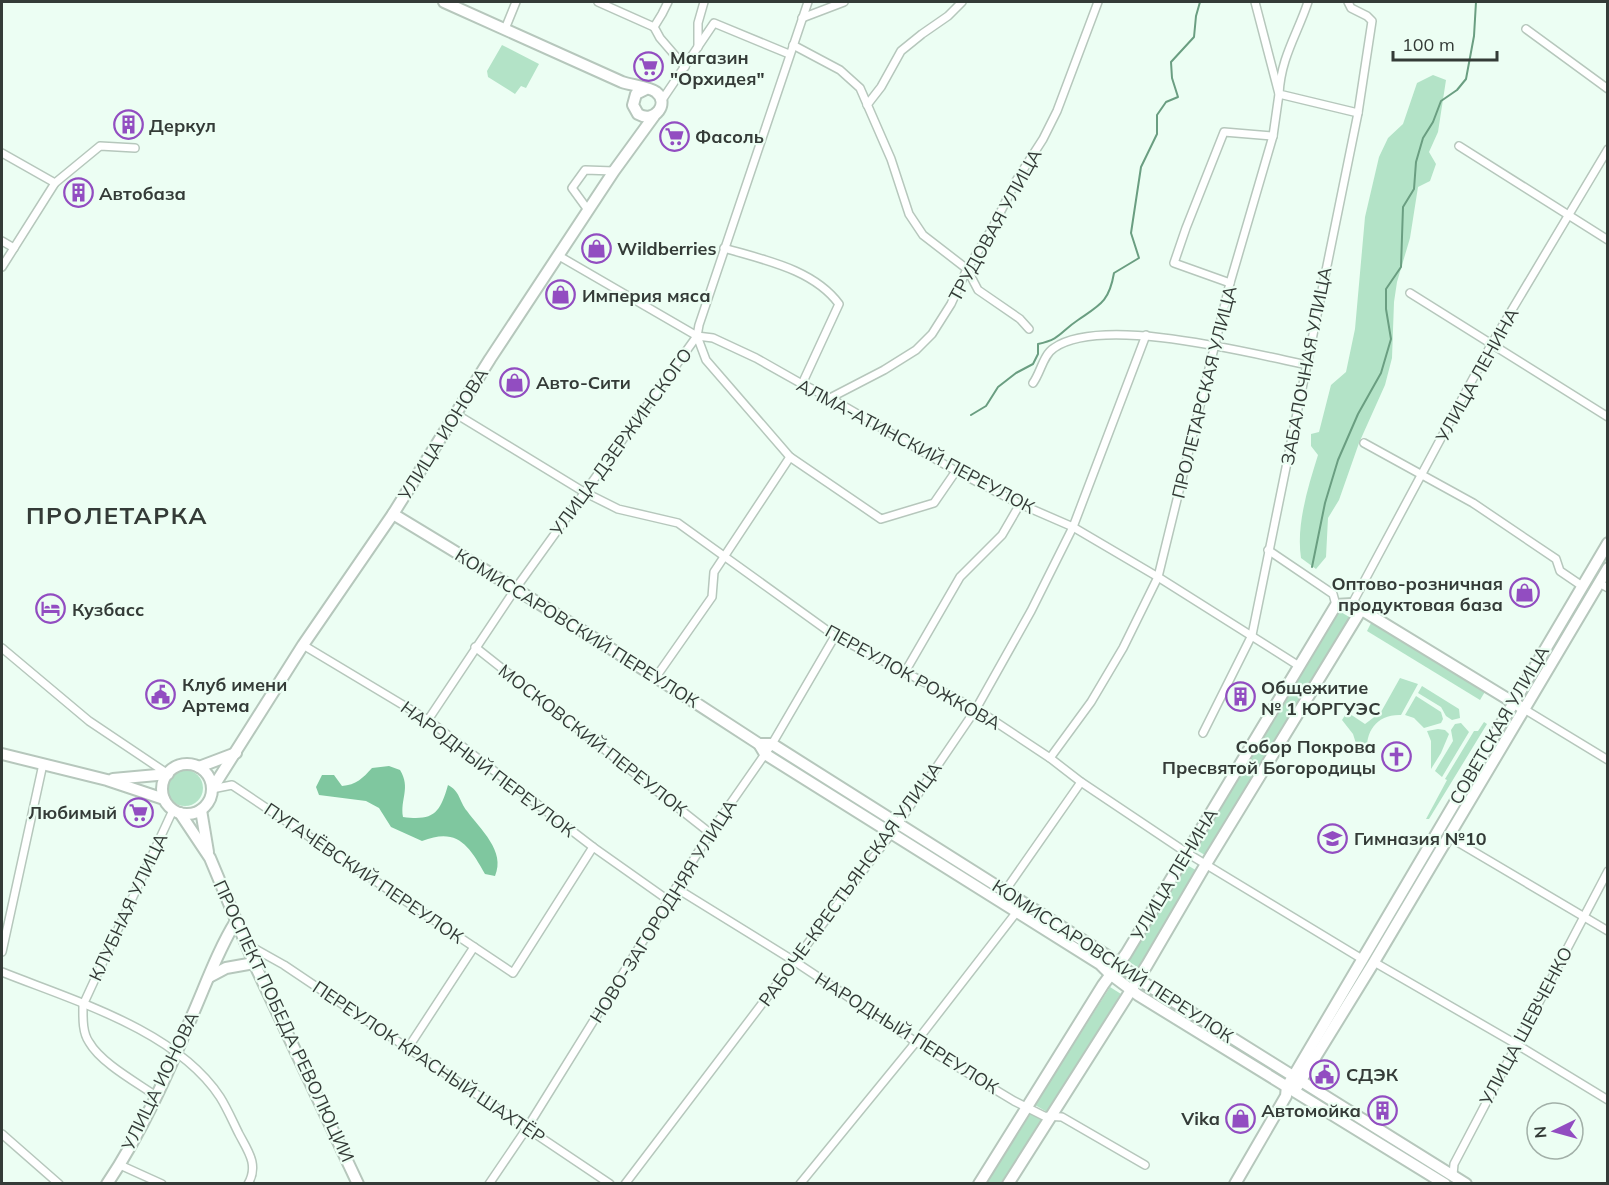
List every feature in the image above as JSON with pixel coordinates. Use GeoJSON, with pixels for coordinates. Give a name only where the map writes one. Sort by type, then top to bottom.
{"type":"FeatureCollection","features":[{"type":"Feature","properties":{"kind":"main road"},"geometry":{"type":"LineString","coordinates":[[444,2],[655,95]]}},
{"type":"Feature","properties":{"kind":"main road"},"geometry":{"type":"LineString","coordinates":[[622,82],[628,89],[638,129],[626,153]]}},
{"type":"Feature","properties":{"kind":"main road"},"geometry":{"type":"LineString","coordinates":[[634,107],[636,94],[655,95]]}},
{"type":"Feature","properties":{"kind":"main road"},"geometry":{"type":"LineString","coordinates":[[634,107],[643,117],[654,116],[658,112],[655,95]]}},
{"type":"Feature","properties":{"kind":"main road","name":"УЛИЦА ИОНОВА"},"geometry":{"type":"LineString","coordinates":[[212,789],[303,645],[393,514],[490,359],[626,153],[654,116]]}},
{"type":"Feature","properties":{"kind":"main road","name":"КОМИССАРОВСКИЙ ПЕРЕУЛОК"},"geometry":{"type":"LineString","coordinates":[[393,514],[516,588],[656,677],[759,744],[765,754],[891,834],[1106,955],[1113,970],[1131,990],[1449,1181],[1466,1184]]}},
{"type":"Feature","properties":{"kind":"main road","name":"СОВЕТСКАЯ УЛИЦА"},"geometry":{"type":"LineString","coordinates":[[1235,1184],[1362,959],[1608,543]]}},
{"type":"Feature","properties":{"kind":"main road","name":"СОВЕТСКАЯ УЛИЦА"},"geometry":{"type":"LineString","coordinates":[[1292,1086],[1374,962],[1524,709],[1603,586],[1608,568]]}},
{"type":"Feature","properties":{"kind":"main road"},"geometry":{"type":"LineString","coordinates":[[1336,605],[1357,607],[1524,709]]}},
{"type":"Feature","properties":{"kind":"main road","name":"УЛИЦА ЛЕНИНА"},"geometry":{"type":"LineString","coordinates":[[979,1184],[1113,970],[1126,954],[1336,605]]}},
{"type":"Feature","properties":{"kind":"main road","name":"УЛИЦА ЛЕНИНА"},"geometry":{"type":"LineString","coordinates":[[1008,1184],[1138,980],[1357,607]]}},
{"type":"Feature","properties":{"kind":"main road"},"geometry":{"type":"LineString","coordinates":[[759,744],[772,744]]}},
{"type":"Feature","properties":{"kind":"main road","name":"КОМИССАРОВСКИЙ ПЕРЕУЛОК"},"geometry":{"type":"LineString","coordinates":[[772,744],[1005,891],[1020,907]]}},
{"type":"Feature","properties":{"kind":"main road"},"geometry":{"type":"LineString","coordinates":[[199,767],[236,753]]}},
{"type":"Feature","properties":{"kind":"main road"},"geometry":{"type":"LineString","coordinates":[[2,754],[107,780],[164,799],[176,811],[194,813],[201,810],[210,799],[212,789],[206,773],[190,764],[182,765],[168,774],[107,780]]}},
{"type":"Feature","properties":{"kind":"main road"},"geometry":{"type":"LineString","coordinates":[[164,799],[162,791],[168,774]]}},
{"type":"Feature","properties":{"kind":"main road","name":"ПРОСПЕКТ ПОБЕДА РЕВОЛЮЦИИ"},"geometry":{"type":"LineString","coordinates":[[201,810],[210,858],[245,944],[358,1184]]}},
{"type":"Feature","properties":{"kind":"main road","name":"ПРОСПЕКТ ПОБЕДА РЕВОЛЮЦИИ"},"geometry":{"type":"LineString","coordinates":[[176,811],[210,858]]}},
{"type":"Feature","properties":{"kind":"main road","name":"УЛИЦА ИОНОВА"},"geometry":{"type":"LineString","coordinates":[[107,1184],[120,1165],[156,1096],[236,921]]}},
{"type":"Feature","properties":{"kind":"main road"},"geometry":{"type":"LineString","coordinates":[[209,977],[226,968],[254,963]]}},
{"type":"Feature","properties":{"kind":"main road","name":"КОМИССАРОВСКИЙ ПЕРЕУЛОК"},"geometry":{"type":"LineString","coordinates":[[1113,970],[1138,980],[1292,1086]]}},
{"type":"Feature","properties":{"kind":"street"},"geometry":{"type":"LineString","coordinates":[[505,29],[516,2]]}},
{"type":"Feature","properties":{"kind":"street"},"geometry":{"type":"LineString","coordinates":[[598,2],[654,27],[660,38],[685,67]]}},
{"type":"Feature","properties":{"kind":"street"},"geometry":{"type":"LineString","coordinates":[[654,27],[668,2]]}},
{"type":"Feature","properties":{"kind":"street"},"geometry":{"type":"LineString","coordinates":[[698,47],[698,23],[704,2]]}},
{"type":"Feature","properties":{"kind":"street","name":"УЛИЦА ДЗЕРЖИНСКОГО"},"geometry":{"type":"LineString","coordinates":[[428,720],[516,588],[697,336],[724,248],[767,127],[807,2]]}},
{"type":"Feature","properties":{"kind":"street"},"geometry":{"type":"LineString","coordinates":[[802,18],[844,2]]}},
{"type":"Feature","properties":{"kind":"street"},"geometry":{"type":"LineString","coordinates":[[867,105],[881,87],[901,51],[948,16],[962,2]]}},
{"type":"Feature","properties":{"kind":"street","name":"ТРУДОВАЯ УЛИЦА"},"geometry":{"type":"LineString","coordinates":[[830,398],[884,370],[916,350],[932,334],[951,304],[967,270],[1057,111],[1098,2]]}},
{"type":"Feature","properties":{"kind":"street","name":"ПРОЛЕТАРСКАЯ УЛИЦА"},"geometry":{"type":"LineString","coordinates":[[1050,758],[1091,702],[1123,648],[1158,577],[1230,283],[1273,136],[1279,94],[1256,2]]}},
{"type":"Feature","properties":{"kind":"street"},"geometry":{"type":"LineString","coordinates":[[1308,2],[1284,58],[1279,94],[1358,113]]}},
{"type":"Feature","properties":{"kind":"street","name":"ЗАБАЛОЧНАЯ УЛИЦА"},"geometry":{"type":"LineString","coordinates":[[1203,733],[1252,635],[1358,113],[1372,21],[1351,8],[1348,2]]}},
{"type":"Feature","properties":{"kind":"street"},"geometry":{"type":"LineString","coordinates":[[655,95],[670,86],[714,23],[789,54]]}},
{"type":"Feature","properties":{"kind":"street"},"geometry":{"type":"LineString","coordinates":[[1526,29],[1608,89]]}},
{"type":"Feature","properties":{"kind":"street"},"geometry":{"type":"LineString","coordinates":[[793,45],[840,70],[860,88],[891,159],[909,214],[923,235],[967,270],[978,290],[1020,319],[1029,329]]}},
{"type":"Feature","properties":{"kind":"street"},"geometry":{"type":"LineString","coordinates":[[1230,283],[1174,263],[1224,132],[1273,136]]}},
{"type":"Feature","properties":{"kind":"street"},"geometry":{"type":"LineString","coordinates":[[2,267],[55,183],[100,146],[135,148]]}},
{"type":"Feature","properties":{"kind":"street"},"geometry":{"type":"LineString","coordinates":[[1460,146],[1608,240]]}},
{"type":"Feature","properties":{"kind":"street","name":"УЛИЦА ЛЕНИНА"},"geometry":{"type":"LineString","coordinates":[[1357,607],[1422,475],[1491,345],[1608,149]]}},
{"type":"Feature","properties":{"kind":"street"},"geometry":{"type":"LineString","coordinates":[[2,153],[55,183]]}},
{"type":"Feature","properties":{"kind":"street"},"geometry":{"type":"LineString","coordinates":[[588,210],[572,188],[585,170],[614,171]]}},
{"type":"Feature","properties":{"kind":"street"},"geometry":{"type":"LineString","coordinates":[[2,241],[14,248]]}},
{"type":"Feature","properties":{"kind":"street"},"geometry":{"type":"LineString","coordinates":[[724,248],[802,274],[831,293],[839,304],[802,384]]}},
{"type":"Feature","properties":{"kind":"street","name":"АЛМА-АТИНСКИЙ ПЕРЕУЛОК"},"geometry":{"type":"LineString","coordinates":[[559,256],[697,336],[713,338],[756,358],[956,471],[1020,504],[1073,527],[1158,577],[1299,666]]}},
{"type":"Feature","properties":{"kind":"street"},"geometry":{"type":"LineString","coordinates":[[1410,294],[1608,417]]}},
{"type":"Feature","properties":{"kind":"street"},"geometry":{"type":"LineString","coordinates":[[1033,383],[1048,353],[1054,347],[1085,336],[1146,335],[1216,346],[1307,365]]}},
{"type":"Feature","properties":{"kind":"street","name":"РАБОЧЕ-КРЕСТЬЯНСКАЯ УЛИЦА"},"geometry":{"type":"LineString","coordinates":[[625,1184],[891,834],[976,709],[1030,612],[1073,527],[1146,335]]}},
{"type":"Feature","properties":{"kind":"street"},"geometry":{"type":"LineString","coordinates":[[697,336],[706,360],[790,458],[881,519],[934,503],[956,471]]}},
{"type":"Feature","properties":{"kind":"street","name":"ПЕРЕУЛОК РОЖКОВА"},"geometry":{"type":"LineString","coordinates":[[456,414],[584,492],[618,508],[678,523],[835,636],[976,709],[1187,853],[1362,959]]}},
{"type":"Feature","properties":{"kind":"street"},"geometry":{"type":"LineString","coordinates":[[1364,443],[1473,503],[1556,560],[1560,571],[1582,586]]}},
{"type":"Feature","properties":{"kind":"street"},"geometry":{"type":"LineString","coordinates":[[656,677],[712,597],[714,572],[790,458]]}},
{"type":"Feature","properties":{"kind":"street"},"geometry":{"type":"LineString","coordinates":[[905,672],[960,576],[1002,535],[1020,504]]}},
{"type":"Feature","properties":{"kind":"street"},"geometry":{"type":"LineString","coordinates":[[1268,550],[1333,594],[1336,605]]}},
{"type":"Feature","properties":{"kind":"street","name":"НОВО-ЗАГОРОДНЯЯ УЛИЦА"},"geometry":{"type":"LineString","coordinates":[[489,1184],[527,1128],[710,832],[772,744],[835,636]]}},
{"type":"Feature","properties":{"kind":"street","name":"НАРОДНЫЙ ПЕРЕУЛОК"},"geometry":{"type":"LineString","coordinates":[[303,645],[428,720],[593,847],[668,900]]}},
{"type":"Feature","properties":{"kind":"street"},"geometry":{"type":"LineString","coordinates":[[2,648],[89,722],[168,774]]}},
{"type":"Feature","properties":{"kind":"street","name":"МОСКОВСКИЙ ПЕРЕУЛОК"},"geometry":{"type":"LineString","coordinates":[[475,648],[710,832]]}},
{"type":"Feature","properties":{"kind":"street"},"geometry":{"type":"LineString","coordinates":[[1524,709],[1608,760]]}},
{"type":"Feature","properties":{"kind":"street"},"geometry":{"type":"LineString","coordinates":[[2,952],[43,764]]}},
{"type":"Feature","properties":{"kind":"street"},"geometry":{"type":"LineString","coordinates":[[1005,891],[1081,782]]}},
{"type":"Feature","properties":{"kind":"street","name":"ПУГАЧЁВСКИЙ ПЕРЕУЛОК"},"geometry":{"type":"LineString","coordinates":[[212,789],[232,785],[513,973],[593,847]]}},
{"type":"Feature","properties":{"kind":"street","name":"КЛУБНАЯ УЛИЦА"},"geometry":{"type":"LineString","coordinates":[[83,1005],[176,811]]}},
{"type":"Feature","properties":{"kind":"street"},"geometry":{"type":"LineString","coordinates":[[1449,837],[1608,931]]}},
{"type":"Feature","properties":{"kind":"street","name":"УЛИЦА ШЕВЧЕНКО"},"geometry":{"type":"LineString","coordinates":[[1449,1181],[1454,1164],[1608,871]]}},
{"type":"Feature","properties":{"kind":"street","name":"НАРОДНЫЙ ПЕРЕУЛОК"},"geometry":{"type":"LineString","coordinates":[[676,888],[794,961],[916,1042],[1044,1116],[1062,1117],[1144,1165]]}},
{"type":"Feature","properties":{"kind":"street"},"geometry":{"type":"LineString","coordinates":[[800,1184],[916,1042],[1020,907]]}},
{"type":"Feature","properties":{"kind":"street","name":"ПЕРЕУЛОК КРАСНЫЙ ШАХТЁР"},"geometry":{"type":"LineString","coordinates":[[245,944],[284,965],[610,1184]]}},
{"type":"Feature","properties":{"kind":"street"},"geometry":{"type":"LineString","coordinates":[[408,1048],[474,947]]}},
{"type":"Feature","properties":{"kind":"street"},"geometry":{"type":"LineString","coordinates":[[1374,962],[1608,1100]]}},
{"type":"Feature","properties":{"kind":"street"},"geometry":{"type":"LineString","coordinates":[[2,972],[108,1013],[177,1053],[220,1097],[253,1160],[253,1173],[248,1184]]}},
{"type":"Feature","properties":{"kind":"street"},"geometry":{"type":"LineString","coordinates":[[83,1005],[88,1042],[103,1058],[156,1096]]}},
{"type":"Feature","properties":{"kind":"street"},"geometry":{"type":"LineString","coordinates":[[2,1134],[59,1184]]}},
{"type":"Feature","properties":{"kind":"street"},"geometry":{"type":"LineString","coordinates":[[120,1165],[140,1172],[162,1184]]}},
{"type":"Feature","properties":{"kind":"street"},"geometry":{"type":"LineString","coordinates":[[140,1172],[146,1184]]}},
{"type":"Feature","properties":{"kind":"green space"},"geometry":{"type":"Polygon","coordinates":[[[502,45],[539,64],[526,88],[521,86],[515,94],[488,77],[487,71],[502,45]]]}},
{"type":"Feature","properties":{"kind":"green space"},"geometry":{"type":"Polygon","coordinates":[[[1433,75],[1446,80],[1438,132],[1429,152],[1436,164],[1430,181],[1418,187],[1410,238],[1397,282],[1392,358],[1385,385],[1359,443],[1339,500],[1328,518],[1326,557],[1316,569],[1301,558],[1300,545],[1304,506],[1318,455],[1311,446],[1311,434],[1319,432],[1331,385],[1346,372],[1355,329],[1365,217],[1379,157],[1388,138],[1403,124],[1417,83],[1433,75]]]}},
{"type":"Feature","properties":{"kind":"green space"},"geometry":{"type":"Polygon","coordinates":[[[1339,611],[1351,618],[1208,857],[1195,849],[1339,611]]]}},
{"type":"Feature","properties":{"kind":"green space"},"geometry":{"type":"Polygon","coordinates":[[[1372,621],[1486,690],[1480,700],[1367,631],[1372,621]]]}},
{"type":"Feature","properties":{"kind":"green space"},"geometry":{"type":"Polygon","coordinates":[[[1400,678],[1418,684],[1401,715],[1385,717],[1379,721],[1368,738],[1367,754],[1359,753],[1353,734],[1342,720],[1347,712],[1365,724],[1381,712],[1400,678]]]}},
{"type":"Feature","properties":{"kind":"green space"},"geometry":{"type":"Polygon","coordinates":[[[1422,686],[1459,709],[1460,718],[1452,720],[1446,716],[1441,707],[1418,693],[1422,686]]]}},
{"type":"Feature","properties":{"kind":"green space"},"geometry":{"type":"Polygon","coordinates":[[[1416,696],[1441,712],[1443,719],[1441,723],[1424,728],[1414,718],[1405,715],[1416,696]]]}},
{"type":"Feature","properties":{"kind":"green space"},"geometry":{"type":"Polygon","coordinates":[[[1484,722],[1487,724],[1429,819],[1426,819],[1447,780],[1445,779],[1474,731],[1478,731],[1484,722]]]}},
{"type":"Feature","properties":{"kind":"green space"},"geometry":{"type":"Polygon","coordinates":[[[1461,723],[1469,732],[1442,777],[1435,771],[1453,741],[1451,730],[1455,724],[1461,723]]]}},
{"type":"Feature","properties":{"kind":"green space"},"geometry":{"type":"Polygon","coordinates":[[[1445,730],[1449,734],[1431,769],[1431,741],[1427,731],[1445,730]]]}},
{"type":"Feature","properties":{"kind":"green space"},"geometry":{"type":"Polygon","coordinates":[[[389,766],[400,770],[405,782],[403,817],[429,816],[442,802],[448,785],[455,790],[464,807],[494,849],[497,858],[495,876],[485,874],[461,841],[444,836],[422,841],[391,827],[379,808],[366,801],[319,795],[316,787],[322,775],[334,775],[342,786],[359,780],[372,768],[389,766]]]}},
{"type":"Feature","properties":{"kind":"green space"},"geometry":{"type":"Polygon","coordinates":[[[185,770],[198,775],[203,788],[198,801],[185,806],[172,801],[167,788],[172,775],[185,770]]]}},
{"type":"Feature","properties":{"kind":"green space"},"geometry":{"type":"Polygon","coordinates":[[[1187,865],[1199,872],[1139,968],[1128,961],[1187,865]]]}},
{"type":"Feature","properties":{"kind":"green space"},"geometry":{"type":"Polygon","coordinates":[[[1110,987],[1121,994],[1047,1112],[1035,1105],[1110,987]]]}},
{"type":"Feature","properties":{"kind":"green space"},"geometry":{"type":"Polygon","coordinates":[[[1144,990],[1281,1075],[1279,1078],[1143,993],[1144,990]]]}},
{"type":"Feature","properties":{"kind":"green space"},"geometry":{"type":"Polygon","coordinates":[[[1031,1113],[1042,1120],[1001,1183],[986,1184],[1031,1113]]]}},
{"type":"Feature","properties":{"kind":"waterway"},"geometry":{"type":"LineString","coordinates":[[971,415],[986,406],[998,387],[1016,373],[1033,364],[1038,354],[1038,344],[1056,337],[1098,306],[1106,297],[1114,273],[1139,258],[1131,233],[1141,167],[1157,134],[1157,115],[1166,102],[1178,97],[1172,78],[1171,62],[1194,37],[1200,2]]}},
{"type":"Feature","properties":{"kind":"waterway"},"geometry":{"type":"LineString","coordinates":[[1312,567],[1325,503],[1338,460],[1358,414],[1381,373],[1391,339],[1386,309],[1386,289],[1401,267],[1403,207],[1414,189],[1416,162],[1423,138],[1433,122],[1441,101],[1457,90],[1466,79],[1474,36],[1476,2]]}},
{"type":"Feature","properties":{"kind":"place","name":"Магазин \"Орхидея\""},"geometry":{"type":"Point","coordinates":[649,67]}},
{"type":"Feature","properties":{"kind":"place","name":"Деркул"},"geometry":{"type":"Point","coordinates":[128,125]}},
{"type":"Feature","properties":{"kind":"place","name":"Фасоль"},"geometry":{"type":"Point","coordinates":[674,136]}},
{"type":"Feature","properties":{"kind":"place","name":"Автобаза"},"geometry":{"type":"Point","coordinates":[78,193]}},
{"type":"Feature","properties":{"kind":"place","name":"Wildberries"},"geometry":{"type":"Point","coordinates":[596,248]}},
{"type":"Feature","properties":{"kind":"place","name":"Империя мяса"},"geometry":{"type":"Point","coordinates":[561,295]}},
{"type":"Feature","properties":{"kind":"place","name":"Авто-Сити"},"geometry":{"type":"Point","coordinates":[515,382]}},
{"type":"Feature","properties":{"kind":"place","name":"Оптово-розничная продуктовая база"},"geometry":{"type":"Point","coordinates":[1524,593]}},
{"type":"Feature","properties":{"kind":"place","name":"Кузбасс"},"geometry":{"type":"Point","coordinates":[51,609]}},
{"type":"Feature","properties":{"kind":"place","name":"Клуб имени Артема"},"geometry":{"type":"Point","coordinates":[161,694]}},
{"type":"Feature","properties":{"kind":"place","name":"Общежитие № 1 ЮРГУЭС"},"geometry":{"type":"Point","coordinates":[1240,697]}},
{"type":"Feature","properties":{"kind":"place","name":"Собор Покрова Пресвятой Богородицы"},"geometry":{"type":"Point","coordinates":[1397,756]}},
{"type":"Feature","properties":{"kind":"place","name":"Любимый"},"geometry":{"type":"Point","coordinates":[138,812]}},
{"type":"Feature","properties":{"kind":"place","name":"Гимназия №10"},"geometry":{"type":"Point","coordinates":[1333,838]}},
{"type":"Feature","properties":{"kind":"place","name":"СДЭК"},"geometry":{"type":"Point","coordinates":[1325,1074]}},
{"type":"Feature","properties":{"kind":"place","name":"Автомойка"},"geometry":{"type":"Point","coordinates":[1382,1110]}},
{"type":"Feature","properties":{"kind":"place","name":"Vika"},"geometry":{"type":"Point","coordinates":[1241,1118]}},
{"type":"Feature","properties":{"kind":"district","name":"ПРОЛЕТАРКА"},"geometry":{"type":"Point","coordinates":[117,515]}}]}
